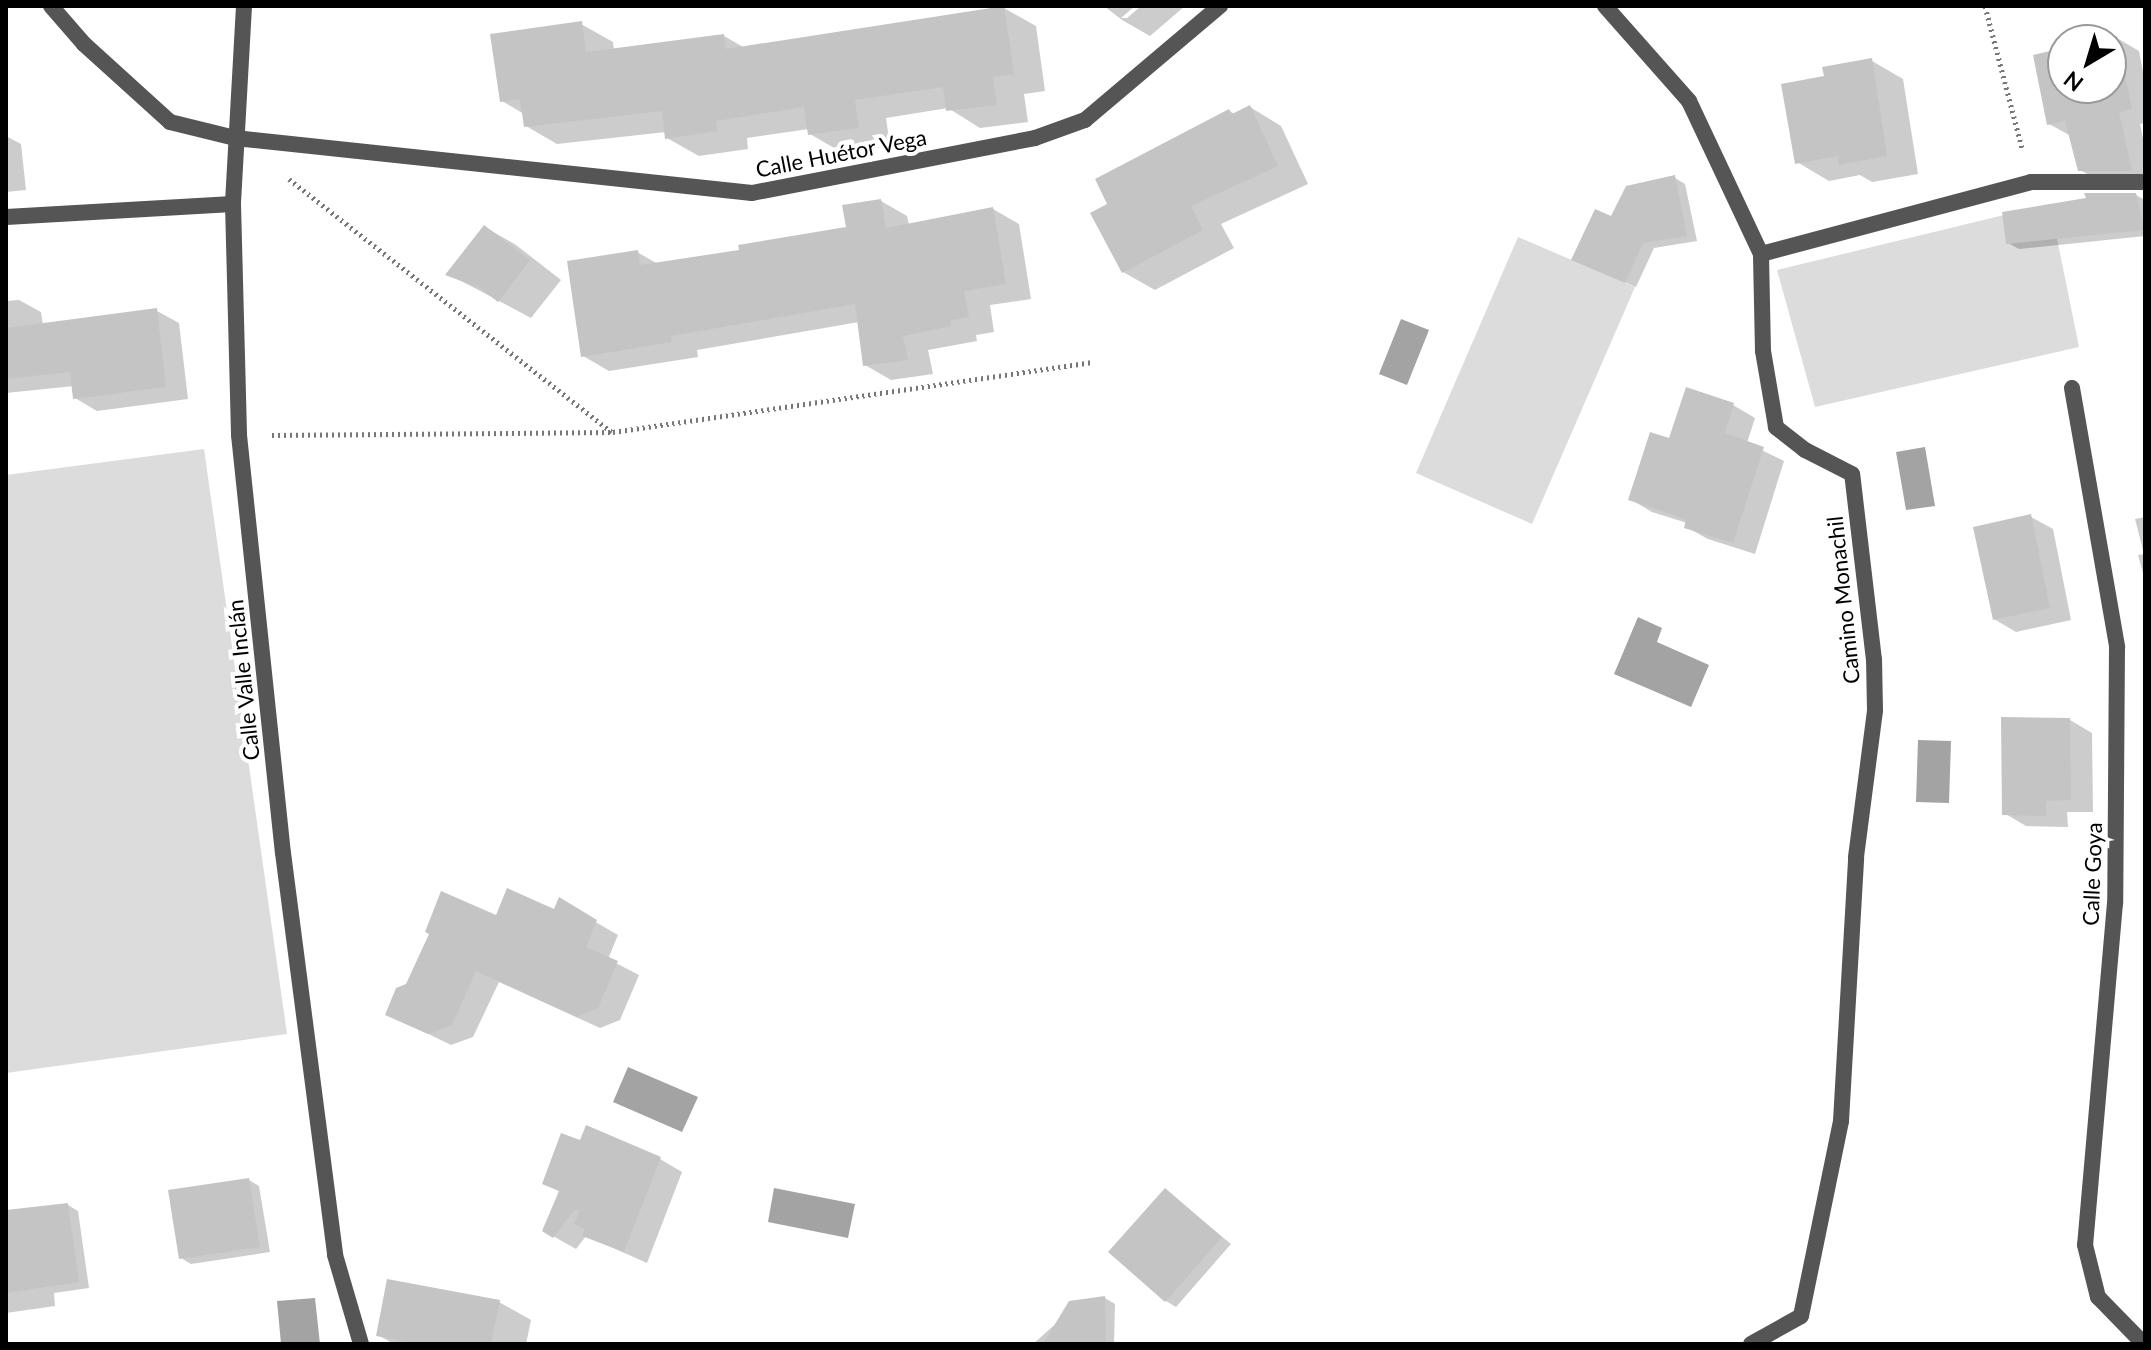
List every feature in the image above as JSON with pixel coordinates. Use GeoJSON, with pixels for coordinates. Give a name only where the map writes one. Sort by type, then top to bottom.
{"type":"FeatureCollection","features":[{"type":"Feature","properties":{"kind":"street","name":"Calle Huétor Vega"},"geometry":{"type":"LineString","coordinates":[[51,6],[84,44],[170,122],[235,138],[752,193],[1035,138],[1085,120],[1220,6]]}},
{"type":"Feature","properties":{"kind":"street","name":"Calle Valle Inclán"},"geometry":{"type":"LineString","coordinates":[[244,6],[233,204],[239,435],[283,853],[335,1255],[361,1344]]}},
{"type":"Feature","properties":{"kind":"street"},"geometry":{"type":"LineString","coordinates":[[1605,6],[1689,101],[1761,254],[2031,182],[2145,182]]}},
{"type":"Feature","properties":{"kind":"street"},"geometry":{"type":"LineString","coordinates":[[6,217],[233,204]]}},
{"type":"Feature","properties":{"kind":"street","name":"Camino Monachil"},"geometry":{"type":"LineString","coordinates":[[1751,1344],[1801,1316],[1841,1121],[1856,857],[1875,710],[1874,660],[1852,474],[1805,450],[1776,427],[1763,351],[1761,254]]}},
{"type":"Feature","properties":{"kind":"street","name":"Calle Goya"},"geometry":{"type":"LineString","coordinates":[[2072,388],[2117,647],[2115,903],[2085,1245],[2098,1297],[2145,1342]]}},
{"type":"Feature","properties":{"kind":"path"},"geometry":{"type":"LineString","coordinates":[[1985,6],[2031,182]]}},
{"type":"Feature","properties":{"kind":"path"},"geometry":{"type":"LineString","coordinates":[[285,177],[613,432]]}},
{"type":"Feature","properties":{"kind":"path"},"geometry":{"type":"LineString","coordinates":[[239,435],[613,432],[1091,362]]}},
{"type":"Feature","properties":{"kind":"shaded area"},"geometry":{"type":"Polygon","coordinates":[[[2050,204],[2079,347],[1815,407],[1777,270],[2050,204]]]}},
{"type":"Feature","properties":{"kind":"shaded area"},"geometry":{"type":"Polygon","coordinates":[[[1518,237],[1635,287],[1532,524],[1416,473],[1518,237]]]}},
{"type":"Feature","properties":{"kind":"shaded area"},"geometry":{"type":"Polygon","coordinates":[[[1401,319],[1429,330],[1407,385],[1379,374],[1401,319]]]}},
{"type":"Feature","properties":{"kind":"shaded area"},"geometry":{"type":"Polygon","coordinates":[[[1925,447],[1935,506],[1906,510],[1896,452],[1925,447]]]}},
{"type":"Feature","properties":{"kind":"shaded area"},"geometry":{"type":"Polygon","coordinates":[[[204,449],[287,1034],[6,1073],[6,475],[204,449]]]}},
{"type":"Feature","properties":{"kind":"shaded area"},"geometry":{"type":"Polygon","coordinates":[[[1638,617],[1662,628],[1657,642],[1709,665],[1691,707],[1614,674],[1638,617]]]}},
{"type":"Feature","properties":{"kind":"shaded area"},"geometry":{"type":"Polygon","coordinates":[[[1918,740],[1951,741],[1949,803],[1916,802],[1918,740]]]}},
{"type":"Feature","properties":{"kind":"shaded area"},"geometry":{"type":"Polygon","coordinates":[[[628,1067],[698,1097],[682,1132],[613,1102],[628,1067]]]}},
{"type":"Feature","properties":{"kind":"shaded area"},"geometry":{"type":"Polygon","coordinates":[[[774,1188],[855,1204],[848,1238],[768,1222],[774,1188]]]}},
{"type":"Feature","properties":{"kind":"shaded area"},"geometry":{"type":"Polygon","coordinates":[[[315,1298],[320,1344],[281,1344],[277,1301],[315,1298]]]}},
{"type":"Feature","properties":{"kind":"building"},"geometry":{"type":"Polygon","coordinates":[[[1004,6],[1014,74],[993,77],[997,105],[946,111],[943,87],[855,100],[859,128],[808,135],[804,107],[716,121],[717,131],[665,139],[662,111],[524,127],[520,99],[500,102],[490,34],[582,21],[586,52],[724,34],[726,49],[1004,6]]]}},
{"type":"Feature","properties":{"kind":"building"},"geometry":{"type":"Polygon","coordinates":[[[2047,52],[2047,104],[2127,104],[2127,85],[2132,109],[2119,112],[2132,171],[2078,171],[2065,121],[2047,125],[2033,55],[2047,52]]]}},
{"type":"Feature","properties":{"kind":"building"},"geometry":{"type":"Polygon","coordinates":[[[1872,58],[1887,156],[1838,165],[1838,156],[1795,164],[1781,84],[1824,76],[1822,67],[1872,58]]]}},
{"type":"Feature","properties":{"kind":"building"},"geometry":{"type":"Polygon","coordinates":[[[1250,105],[1278,166],[1191,206],[1203,230],[1122,273],[1090,213],[1107,204],[1095,179],[1229,109],[1232,114],[1250,105]]]}},
{"type":"Feature","properties":{"kind":"building"},"geometry":{"type":"Polygon","coordinates":[[[1675,175],[1687,236],[1643,243],[1625,283],[1571,260],[1595,209],[1611,216],[1626,186],[1675,175]]]}},
{"type":"Feature","properties":{"kind":"building"},"geometry":{"type":"Polygon","coordinates":[[[2084,193],[2136,193],[2144,230],[2006,244],[2002,212],[2086,198],[2084,193]]]}},
{"type":"Feature","properties":{"kind":"building"},"geometry":{"type":"Polygon","coordinates":[[[881,199],[886,228],[993,207],[1006,284],[964,291],[969,317],[951,320],[951,326],[903,336],[908,360],[863,366],[855,304],[671,336],[672,342],[581,357],[567,261],[638,250],[640,265],[739,250],[738,245],[846,227],[842,205],[881,199]]]}},
{"type":"Feature","properties":{"kind":"building"},"geometry":{"type":"Polygon","coordinates":[[[484,225],[530,260],[498,302],[480,288],[445,275],[484,225]]]}},
{"type":"Feature","properties":{"kind":"building"},"geometry":{"type":"Polygon","coordinates":[[[157,308],[166,387],[73,399],[70,372],[6,379],[6,328],[157,308]]]}},
{"type":"Feature","properties":{"kind":"building"},"geometry":{"type":"Polygon","coordinates":[[[1686,387],[1734,403],[1725,433],[1764,447],[1733,543],[1684,528],[1686,519],[1628,500],[1650,432],[1669,438],[1686,387]]]}},
{"type":"Feature","properties":{"kind":"building"},"geometry":{"type":"Polygon","coordinates":[[[2031,514],[2050,608],[1993,620],[1973,527],[2031,514]]]}},
{"type":"Feature","properties":{"kind":"building"},"geometry":{"type":"Polygon","coordinates":[[[2001,717],[2070,718],[2071,800],[2046,801],[2046,816],[2002,815],[2001,717]]]}},
{"type":"Feature","properties":{"kind":"building"},"geometry":{"type":"Polygon","coordinates":[[[507,888],[554,909],[559,897],[597,920],[586,947],[618,961],[598,1008],[577,1017],[476,971],[452,1025],[428,1034],[385,1015],[396,988],[406,984],[429,934],[425,932],[441,891],[496,915],[507,888]]]}},
{"type":"Feature","properties":{"kind":"building"},"geometry":{"type":"Polygon","coordinates":[[[586,1125],[661,1157],[624,1252],[582,1236],[585,1229],[574,1224],[580,1210],[575,1209],[553,1238],[542,1231],[559,1191],[542,1184],[561,1133],[580,1140],[586,1125]]]}},
{"type":"Feature","properties":{"kind":"building"},"geometry":{"type":"Polygon","coordinates":[[[249,1178],[260,1247],[179,1259],[168,1190],[249,1178]]]}},
{"type":"Feature","properties":{"kind":"building"},"geometry":{"type":"Polygon","coordinates":[[[1165,1188],[1222,1237],[1165,1302],[1108,1252],[1165,1188]]]}},
{"type":"Feature","properties":{"kind":"building"},"geometry":{"type":"Polygon","coordinates":[[[68,1203],[79,1282],[6,1293],[6,1210],[68,1203]]]}},
{"type":"Feature","properties":{"kind":"building"},"geometry":{"type":"Polygon","coordinates":[[[387,1279],[500,1300],[491,1344],[418,1344],[376,1336],[387,1279]]]}},
{"type":"Feature","properties":{"kind":"building"},"geometry":{"type":"Polygon","coordinates":[[[1105,1296],[1106,1344],[1043,1344],[1069,1301],[1105,1296]]]}}]}
